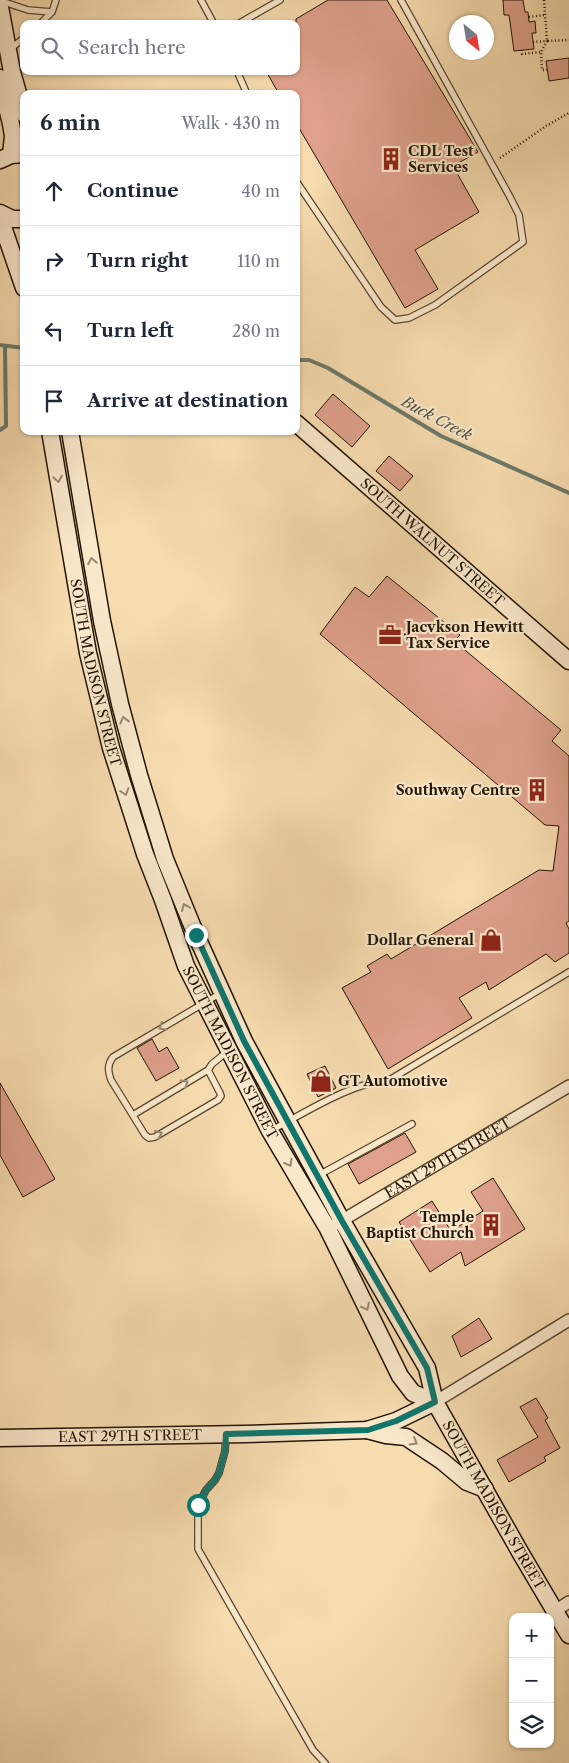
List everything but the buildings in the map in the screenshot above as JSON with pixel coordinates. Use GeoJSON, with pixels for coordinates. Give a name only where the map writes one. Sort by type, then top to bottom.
{"type":"FeatureCollection","features":[{"type":"Feature","properties":{"kind":"main road"},"geometry":{"type":"LineString","coordinates":[[0,6],[8,50],[20,98]]}},
{"type":"Feature","properties":{"kind":"main road"},"geometry":{"type":"LineString","coordinates":[[0,78],[3,97],[11,124],[12,136],[7,158]]}},
{"type":"Feature","properties":{"kind":"main road"},"geometry":{"type":"LineString","coordinates":[[0,213],[12,219],[20,219]]}},
{"type":"Feature","properties":{"kind":"main road"},"geometry":{"type":"LineString","coordinates":[[0,218],[20,276]]}},
{"type":"Feature","properties":{"kind":"main road","name":"SOUTH WALNUT STREET"},"geometry":{"type":"LineString","coordinates":[[300,426],[569,661]]}},
{"type":"Feature","properties":{"kind":"main road","name":"SOUTH MADISON STREET"},"geometry":{"type":"LineString","coordinates":[[51,435],[88,653],[111,748],[145,854],[186,966],[270,1130],[328,1229],[400,1376],[413,1393],[435,1402]]}},
{"type":"Feature","properties":{"kind":"main road","name":"SOUTH MADISON STREET"},"geometry":{"type":"LineString","coordinates":[[71,435],[102,621],[138,775],[166,859],[196,935],[244,1041],[342,1221],[427,1368],[435,1402],[520,1552],[562,1606],[569,1635]]}},
{"type":"Feature","properties":{"kind":"main road","name":"EAST 29TH STREET"},"geometry":{"type":"LineString","coordinates":[[0,1438],[368,1430],[396,1421],[435,1402]]}},
{"type":"Feature","properties":{"kind":"main road"},"geometry":{"type":"LineString","coordinates":[[368,1430],[386,1436],[406,1437],[442,1460],[467,1482],[485,1489]]}},
{"type":"Feature","properties":{"kind":"street","name":"EAST 29TH STREET"},"geometry":{"type":"LineString","coordinates":[[328,1229],[569,1086]]}},
{"type":"Feature","properties":{"kind":"street"},"geometry":{"type":"LineString","coordinates":[[435,1402],[569,1320]]}},
{"type":"Feature","properties":{"kind":"lane"},"geometry":{"type":"LineString","coordinates":[[0,0],[28,10],[52,12]]}},
{"type":"Feature","properties":{"kind":"lane"},"geometry":{"type":"LineString","coordinates":[[44,20],[52,12],[56,0]]}},
{"type":"Feature","properties":{"kind":"lane"},"geometry":{"type":"LineString","coordinates":[[201,0],[212,20]]}},
{"type":"Feature","properties":{"kind":"lane"},"geometry":{"type":"LineString","coordinates":[[245,20],[280,0]]}},
{"type":"Feature","properties":{"kind":"lane"},"geometry":{"type":"LineString","coordinates":[[300,187],[381,307],[395,320],[410,318],[435,305],[523,242],[519,215],[401,0]]}},
{"type":"Feature","properties":{"kind":"lane"},"geometry":{"type":"LineString","coordinates":[[8,50],[20,41]]}},
{"type":"Feature","properties":{"kind":"lane"},"geometry":{"type":"LineString","coordinates":[[239,75],[245,90]]}},
{"type":"Feature","properties":{"kind":"lane"},"geometry":{"type":"LineString","coordinates":[[270,1130],[346,1091],[375,1081],[392,1079],[569,972]]}},
{"type":"Feature","properties":{"kind":"lane"},"geometry":{"type":"LineString","coordinates":[[208,1070],[221,1096],[218,1100],[155,1138],[149,1138],[145,1135],[111,1080],[108,1071],[109,1062],[113,1057],[222,992]]}},
{"type":"Feature","properties":{"kind":"lane"},"geometry":{"type":"LineString","coordinates":[[133,1115],[208,1070],[212,1064],[229,1050]]}},
{"type":"Feature","properties":{"kind":"lane"},"geometry":{"type":"LineString","coordinates":[[302,1185],[412,1124]]}},
{"type":"Feature","properties":{"kind":"lane"},"geometry":{"type":"LineString","coordinates":[[226,1434],[225,1451],[219,1473],[206,1490],[198,1505],[198,1550],[313,1750],[325,1763]]}},
{"type":"Feature","properties":{"kind":"path"},"geometry":{"type":"LineString","coordinates":[[544,0],[547,41],[541,52],[542,70],[547,70]]}},
{"type":"Feature","properties":{"kind":"path"},"geometry":{"type":"LineString","coordinates":[[529,17],[545,16]]}},
{"type":"Feature","properties":{"kind":"path"},"geometry":{"type":"LineString","coordinates":[[533,42],[569,41]]}},
{"type":"Feature","properties":{"kind":"path"},"geometry":{"type":"LineString","coordinates":[[522,50],[522,54],[541,52]]}},
{"type":"Feature","properties":{"kind":"path"},"geometry":{"type":"LineString","coordinates":[[500,158],[546,126],[569,113]]}},
{"type":"Feature","properties":{"kind":"waterway","name":"Buck Creek"},"geometry":{"type":"LineString","coordinates":[[0,345],[20,348]]}},
{"type":"Feature","properties":{"kind":"waterway"},"geometry":{"type":"LineString","coordinates":[[0,430],[6,426],[5,347]]}},
{"type":"Feature","properties":{"kind":"waterway","name":"Buck Creek"},"geometry":{"type":"LineString","coordinates":[[300,360],[309,360],[328,368],[441,436],[569,493]]}},
{"type":"Feature","properties":{"kind":"place","name":"CDL Test Services"},"geometry":{"type":"Point","coordinates":[391,159]}},
{"type":"Feature","properties":{"kind":"place","name":"Jacvkson Hewitt Tax Service"},"geometry":{"type":"Point","coordinates":[390,635]}},
{"type":"Feature","properties":{"kind":"place","name":"Southway Centre"},"geometry":{"type":"Point","coordinates":[537,790]}},
{"type":"Feature","properties":{"kind":"place","name":"Dollar General"},"geometry":{"type":"Point","coordinates":[491,940]}},
{"type":"Feature","properties":{"kind":"place","name":"GT Automotive"},"geometry":{"type":"Point","coordinates":[321,1081]}},
{"type":"Feature","properties":{"kind":"place","name":"Temple Baptist Church"},"geometry":{"type":"Point","coordinates":[491,1225]}},
{"type":"Feature","properties":{"kind":"route"},"geometry":{"type":"LineString","coordinates":[[196,935],[244,1041],[342,1221],[427,1368],[435,1402],[396,1421],[368,1430],[226,1434],[225,1451],[219,1473],[206,1490],[198,1505]]}}]}
